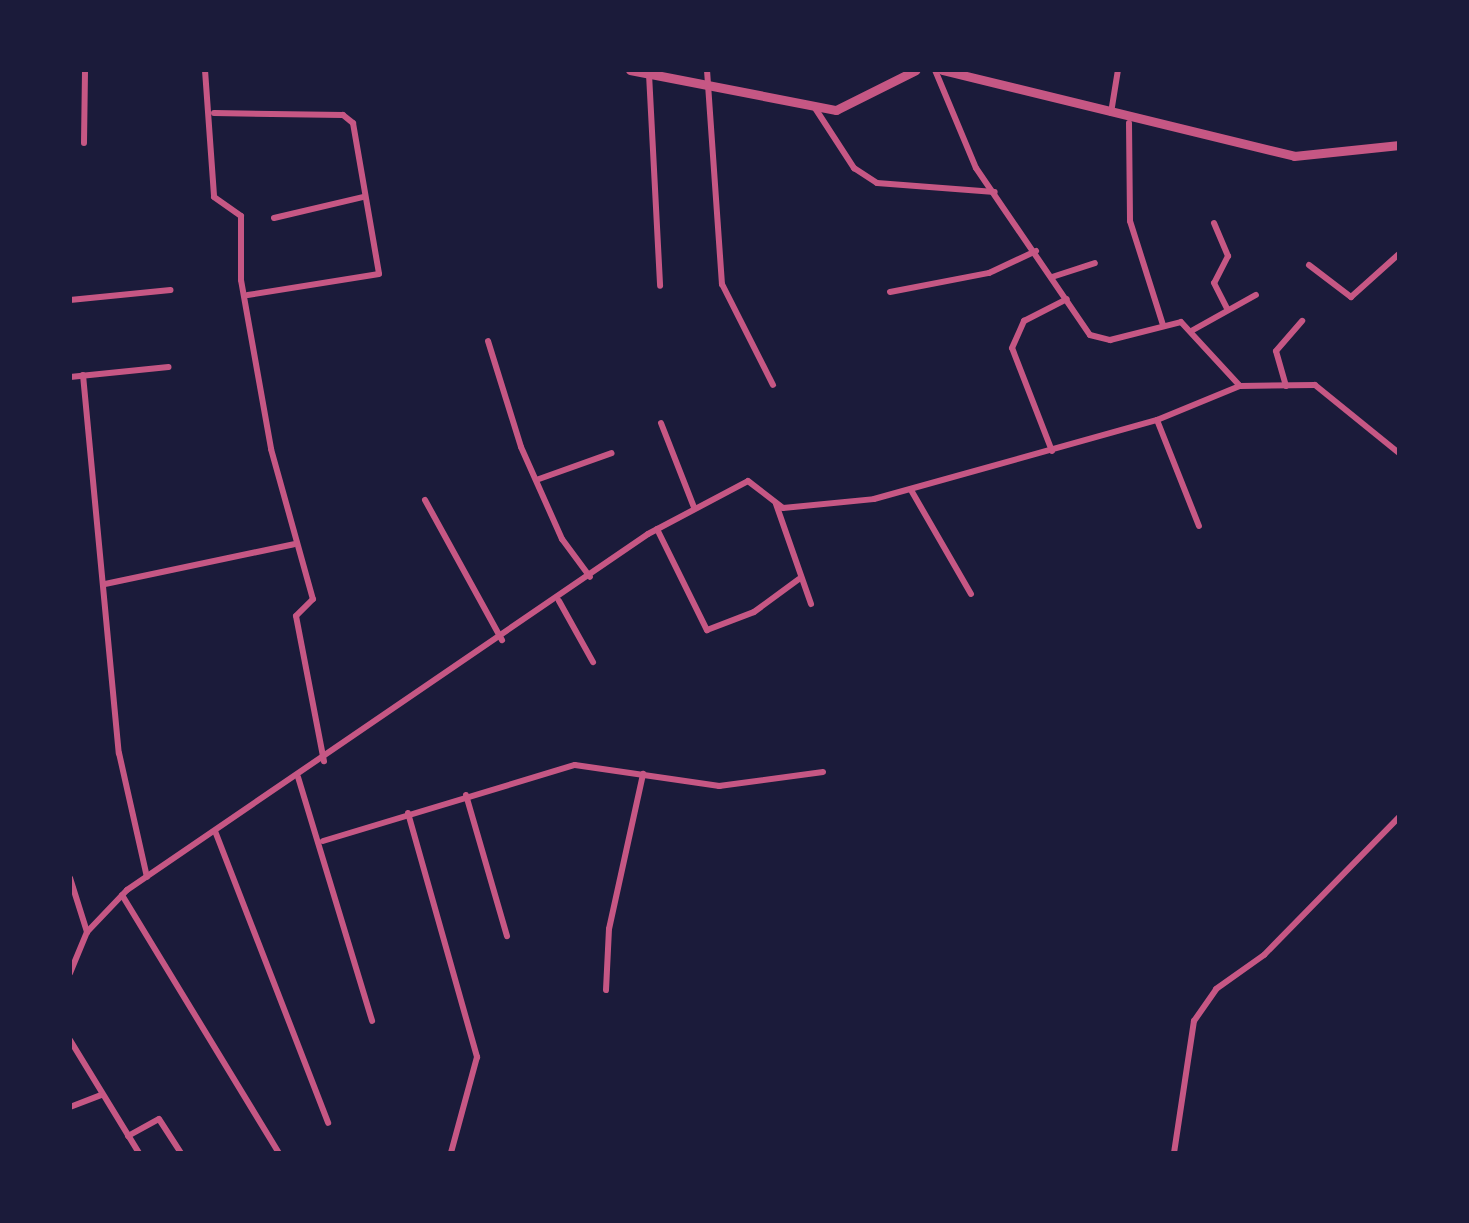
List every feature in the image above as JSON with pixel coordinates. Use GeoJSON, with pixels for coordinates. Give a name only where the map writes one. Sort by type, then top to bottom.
{"type":"FeatureCollection","features":[{"type":"Feature","properties":{"kind":"street"},"geometry":{"type":"LineString","coordinates":[[84,144],[85,70]]}},
{"type":"Feature","properties":{"kind":"street"},"geometry":{"type":"LineString","coordinates":[[204,70],[214,113],[214,197],[241,216],[248,295],[294,544],[313,599],[296,616],[324,760]]}},
{"type":"Feature","properties":{"kind":"street"},"geometry":{"type":"LineString","coordinates":[[630,70],[836,110],[916,70]]}},
{"type":"Feature","properties":{"kind":"street"},"geometry":{"type":"LineString","coordinates":[[708,70],[722,284],[773,385]]}},
{"type":"Feature","properties":{"kind":"street"},"geometry":{"type":"LineString","coordinates":[[935,70],[995,192],[1097,341],[1162,325],[1194,330],[1256,294]]}},
{"type":"Feature","properties":{"kind":"street"},"geometry":{"type":"LineString","coordinates":[[942,70],[1130,123],[1294,156],[1399,145]]}},
{"type":"Feature","properties":{"kind":"street"},"geometry":{"type":"LineString","coordinates":[[1110,115],[1118,70]]}},
{"type":"Feature","properties":{"kind":"street"},"geometry":{"type":"LineString","coordinates":[[648,74],[660,286]]}},
{"type":"Feature","properties":{"kind":"street"},"geometry":{"type":"LineString","coordinates":[[815,108],[854,168],[877,183],[995,192]]}},
{"type":"Feature","properties":{"kind":"street"},"geometry":{"type":"LineString","coordinates":[[214,113],[349,116],[379,274],[248,295]]}},
{"type":"Feature","properties":{"kind":"street"},"geometry":{"type":"LineString","coordinates":[[1130,123],[1130,222],[1162,325]]}},
{"type":"Feature","properties":{"kind":"street"},"geometry":{"type":"LineString","coordinates":[[274,218],[363,197]]}},
{"type":"Feature","properties":{"kind":"street"},"geometry":{"type":"LineString","coordinates":[[1214,223],[1228,256],[1214,282],[1228,310]]}},
{"type":"Feature","properties":{"kind":"street"},"geometry":{"type":"LineString","coordinates":[[890,292],[989,273],[1036,251]]}},
{"type":"Feature","properties":{"kind":"street"},"geometry":{"type":"LineString","coordinates":[[1309,266],[1351,297],[1399,254]]}},
{"type":"Feature","properties":{"kind":"street"},"geometry":{"type":"LineString","coordinates":[[1052,276],[1095,263]]}},
{"type":"Feature","properties":{"kind":"street"},"geometry":{"type":"LineString","coordinates":[[70,300],[172,290]]}},
{"type":"Feature","properties":{"kind":"street"},"geometry":{"type":"LineString","coordinates":[[1052,451],[1012,348],[1024,321],[1067,299]]}},
{"type":"Feature","properties":{"kind":"street"},"geometry":{"type":"LineString","coordinates":[[1286,386],[1276,350],[1302,322]]}},
{"type":"Feature","properties":{"kind":"street"},"geometry":{"type":"LineString","coordinates":[[1194,330],[1240,386]]}},
{"type":"Feature","properties":{"kind":"street"},"geometry":{"type":"LineString","coordinates":[[488,341],[562,539],[590,578]]}},
{"type":"Feature","properties":{"kind":"street"},"geometry":{"type":"LineString","coordinates":[[70,376],[168,367]]}},
{"type":"Feature","properties":{"kind":"street"},"geometry":{"type":"LineString","coordinates":[[83,375],[126,802],[147,877]]}},
{"type":"Feature","properties":{"kind":"street"},"geometry":{"type":"LineString","coordinates":[[70,972],[87,932],[122,895],[502,640],[656,529],[748,481],[776,503],[793,509],[911,490],[1157,420],[1240,386],[1286,386],[1332,394],[1399,453]]}},
{"type":"Feature","properties":{"kind":"street"},"geometry":{"type":"LineString","coordinates":[[1157,420],[1199,526]]}},
{"type":"Feature","properties":{"kind":"street"},"geometry":{"type":"LineString","coordinates":[[661,423],[694,507]]}},
{"type":"Feature","properties":{"kind":"street"},"geometry":{"type":"LineString","coordinates":[[539,479],[612,453]]}},
{"type":"Feature","properties":{"kind":"street"},"geometry":{"type":"LineString","coordinates":[[911,490],[971,594]]}},
{"type":"Feature","properties":{"kind":"street"},"geometry":{"type":"LineString","coordinates":[[425,500],[502,640]]}},
{"type":"Feature","properties":{"kind":"street"},"geometry":{"type":"LineString","coordinates":[[776,503],[799,579],[811,604]]}},
{"type":"Feature","properties":{"kind":"street"},"geometry":{"type":"LineString","coordinates":[[656,529],[707,630],[754,612],[799,579]]}},
{"type":"Feature","properties":{"kind":"street"},"geometry":{"type":"LineString","coordinates":[[106,584],[294,544]]}},
{"type":"Feature","properties":{"kind":"street"},"geometry":{"type":"LineString","coordinates":[[558,601],[593,662]]}},
{"type":"Feature","properties":{"kind":"street"},"geometry":{"type":"LineString","coordinates":[[323,841],[575,765],[720,786],[823,772]]}},
{"type":"Feature","properties":{"kind":"street"},"geometry":{"type":"LineString","coordinates":[[606,990],[610,929],[644,774]]}},
{"type":"Feature","properties":{"kind":"street"},"geometry":{"type":"LineString","coordinates":[[298,777],[323,841],[372,1021]]}},
{"type":"Feature","properties":{"kind":"street"},"geometry":{"type":"LineString","coordinates":[[466,795],[507,936]]}},
{"type":"Feature","properties":{"kind":"street"},"geometry":{"type":"LineString","coordinates":[[408,814],[477,1057],[451,1153]]}},
{"type":"Feature","properties":{"kind":"street"},"geometry":{"type":"LineString","coordinates":[[1174,1153],[1194,1021],[1216,988],[1264,955],[1399,817]]}},
{"type":"Feature","properties":{"kind":"street"},"geometry":{"type":"LineString","coordinates":[[216,832],[328,1123]]}},
{"type":"Feature","properties":{"kind":"street"},"geometry":{"type":"LineString","coordinates":[[70,878],[87,932]]}},
{"type":"Feature","properties":{"kind":"street"},"geometry":{"type":"LineString","coordinates":[[122,895],[279,1153]]}},
{"type":"Feature","properties":{"kind":"street"},"geometry":{"type":"LineString","coordinates":[[70,1040],[139,1153]]}},
{"type":"Feature","properties":{"kind":"street"},"geometry":{"type":"LineString","coordinates":[[70,1107],[101,1095]]}},
{"type":"Feature","properties":{"kind":"street"},"geometry":{"type":"LineString","coordinates":[[128,1136],[158,1119],[181,1153]]}}]}
